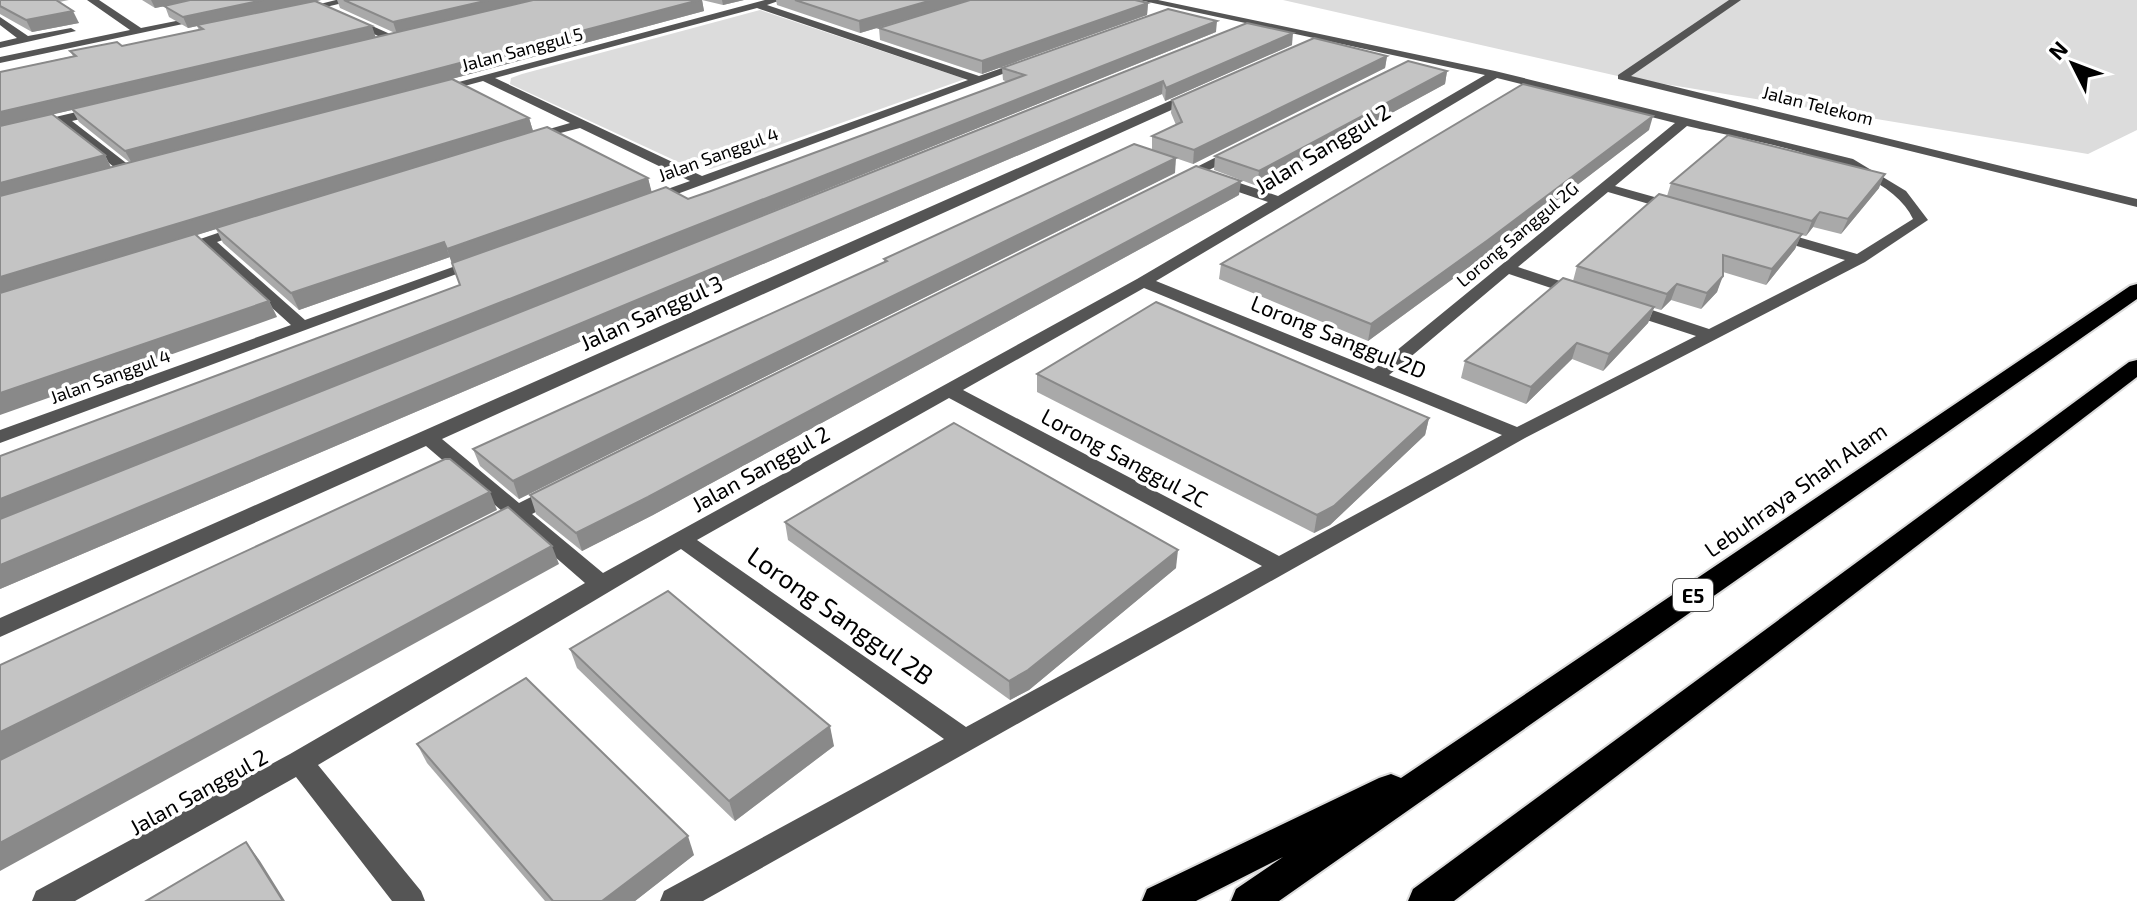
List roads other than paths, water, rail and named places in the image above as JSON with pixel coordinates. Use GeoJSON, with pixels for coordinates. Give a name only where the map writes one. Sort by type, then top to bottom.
{"type":"FeatureCollection","features":[{"type":"Feature","properties":{"kind":"highway","name":"Lebuhraya Shah Alam"},"geometry":{"type":"LineString","coordinates":[[1249,901],[2137,290]]}},
{"type":"Feature","properties":{"kind":"highway"},"geometry":{"type":"LineString","coordinates":[[1426,901],[2137,367]]}},
{"type":"Feature","properties":{"kind":"highway"},"geometry":{"type":"LineString","coordinates":[[1160,901],[1463,754]]}},
{"type":"Feature","properties":{"kind":"street"},"geometry":{"type":"LineString","coordinates":[[291,13],[350,0]]}},
{"type":"Feature","properties":{"kind":"street","name":"Jalan Sanggul 5"},"geometry":{"type":"LineString","coordinates":[[422,94],[776,0]]}},
{"type":"Feature","properties":{"kind":"street"},"geometry":{"type":"LineString","coordinates":[[675,901],[1518,434],[1859,259],[1921,220],[1918,210],[1863,167],[1495,74],[1144,0]]}},
{"type":"Feature","properties":{"kind":"street","name":"Jalan Telekom"},"geometry":{"type":"LineString","coordinates":[[1736,0],[1622,77],[2137,203]]}},
{"type":"Feature","properties":{"kind":"street"},"geometry":{"type":"LineString","coordinates":[[96,3],[113,3]]}},
{"type":"Feature","properties":{"kind":"street"},"geometry":{"type":"LineString","coordinates":[[96,3],[138,31]]}},
{"type":"Feature","properties":{"kind":"street"},"geometry":{"type":"LineString","coordinates":[[704,4],[728,13]]}},
{"type":"Feature","properties":{"kind":"street"},"geometry":{"type":"LineString","coordinates":[[757,5],[978,80]]}},
{"type":"Feature","properties":{"kind":"street"},"geometry":{"type":"LineString","coordinates":[[321,6],[395,40]]}},
{"type":"Feature","properties":{"kind":"street"},"geometry":{"type":"LineString","coordinates":[[1152,19],[1181,9]]}},
{"type":"Feature","properties":{"kind":"street"},"geometry":{"type":"LineString","coordinates":[[0,60],[215,16]]}},
{"type":"Feature","properties":{"kind":"street"},"geometry":{"type":"LineString","coordinates":[[109,24],[136,18]]}},
{"type":"Feature","properties":{"kind":"street"},"geometry":{"type":"LineString","coordinates":[[1230,35],[1252,25]]}},
{"type":"Feature","properties":{"kind":"street"},"geometry":{"type":"LineString","coordinates":[[2,32],[26,40],[82,29]]}},
{"type":"Feature","properties":{"kind":"street"},"geometry":{"type":"LineString","coordinates":[[138,45],[214,29]]}},
{"type":"Feature","properties":{"kind":"street"},"geometry":{"type":"LineString","coordinates":[[2,32],[26,40]]}},
{"type":"Feature","properties":{"kind":"street"},"geometry":{"type":"LineString","coordinates":[[380,44],[411,36]]}},
{"type":"Feature","properties":{"kind":"street"},"geometry":{"type":"LineString","coordinates":[[859,40],[874,36]]}},
{"type":"Feature","properties":{"kind":"street"},"geometry":{"type":"LineString","coordinates":[[1292,51],[1320,39]]}},
{"type":"Feature","properties":{"kind":"street"},"geometry":{"type":"LineString","coordinates":[[1391,73],[1419,59]]}},
{"type":"Feature","properties":{"kind":"street","name":"Jalan Sanggul 4"},"geometry":{"type":"LineString","coordinates":[[627,208],[1036,60]]}},
{"type":"Feature","properties":{"kind":"street","name":"Jalan Sanggul 2"},"geometry":{"type":"LineString","coordinates":[[47,901],[300,762],[601,584],[1143,282],[1495,74]]}},
{"type":"Feature","properties":{"kind":"street"},"geometry":{"type":"LineString","coordinates":[[484,77],[701,181]]}},
{"type":"Feature","properties":{"kind":"street","name":"Jalan Sanggul 3"},"geometry":{"type":"LineString","coordinates":[[0,628],[1208,88]]}},
{"type":"Feature","properties":{"kind":"street"},"geometry":{"type":"LineString","coordinates":[[0,134],[108,109]]}},
{"type":"Feature","properties":{"kind":"street"},"geometry":{"type":"LineString","coordinates":[[63,120],[129,172]]}},
{"type":"Feature","properties":{"kind":"street","name":"Lorong Sanggul 2G"},"geometry":{"type":"LineString","coordinates":[[1375,377],[1684,122]]}},
{"type":"Feature","properties":{"kind":"street"},"geometry":{"type":"LineString","coordinates":[[520,142],[580,124]]}},
{"type":"Feature","properties":{"kind":"street"},"geometry":{"type":"LineString","coordinates":[[1096,138],[1124,148]]}},
{"type":"Feature","properties":{"kind":"street"},"geometry":{"type":"LineString","coordinates":[[1166,186],[1187,170],[1250,144]]}},
{"type":"Feature","properties":{"kind":"street"},"geometry":{"type":"LineString","coordinates":[[114,176],[144,168]]}},
{"type":"Feature","properties":{"kind":"street"},"geometry":{"type":"LineString","coordinates":[[1187,170],[1279,201]]}},
{"type":"Feature","properties":{"kind":"street"},"geometry":{"type":"LineString","coordinates":[[1605,187],[1694,212]]}},
{"type":"Feature","properties":{"kind":"street"},"geometry":{"type":"LineString","coordinates":[[162,254],[266,221]]}},
{"type":"Feature","properties":{"kind":"street"},"geometry":{"type":"LineString","coordinates":[[1754,229],[1859,259]]}},
{"type":"Feature","properties":{"kind":"street"},"geometry":{"type":"LineString","coordinates":[[206,240],[303,327]]}},
{"type":"Feature","properties":{"kind":"street","name":"Jalan Sanggul 4"},"geometry":{"type":"LineString","coordinates":[[0,437],[495,257]]}},
{"type":"Feature","properties":{"kind":"street"},"geometry":{"type":"LineString","coordinates":[[1506,268],[1713,336]]}},
{"type":"Feature","properties":{"kind":"street","name":"Lorong Sanggul 2D"},"geometry":{"type":"LineString","coordinates":[[1143,282],[1518,434]]}},
{"type":"Feature","properties":{"kind":"street","name":"Lorong Sanggul 2C"},"geometry":{"type":"LineString","coordinates":[[949,390],[1280,566]]}},
{"type":"Feature","properties":{"kind":"street"},"geometry":{"type":"LineString","coordinates":[[427,436],[601,584]]}},
{"type":"Feature","properties":{"kind":"street"},"geometry":{"type":"LineString","coordinates":[[475,533],[574,484]]}},
{"type":"Feature","properties":{"kind":"street","name":"Lorong Sanggul 2B"},"geometry":{"type":"LineString","coordinates":[[681,539],[965,740]]}},
{"type":"Feature","properties":{"kind":"street"},"geometry":{"type":"LineString","coordinates":[[300,762],[410,901]]}}]}
